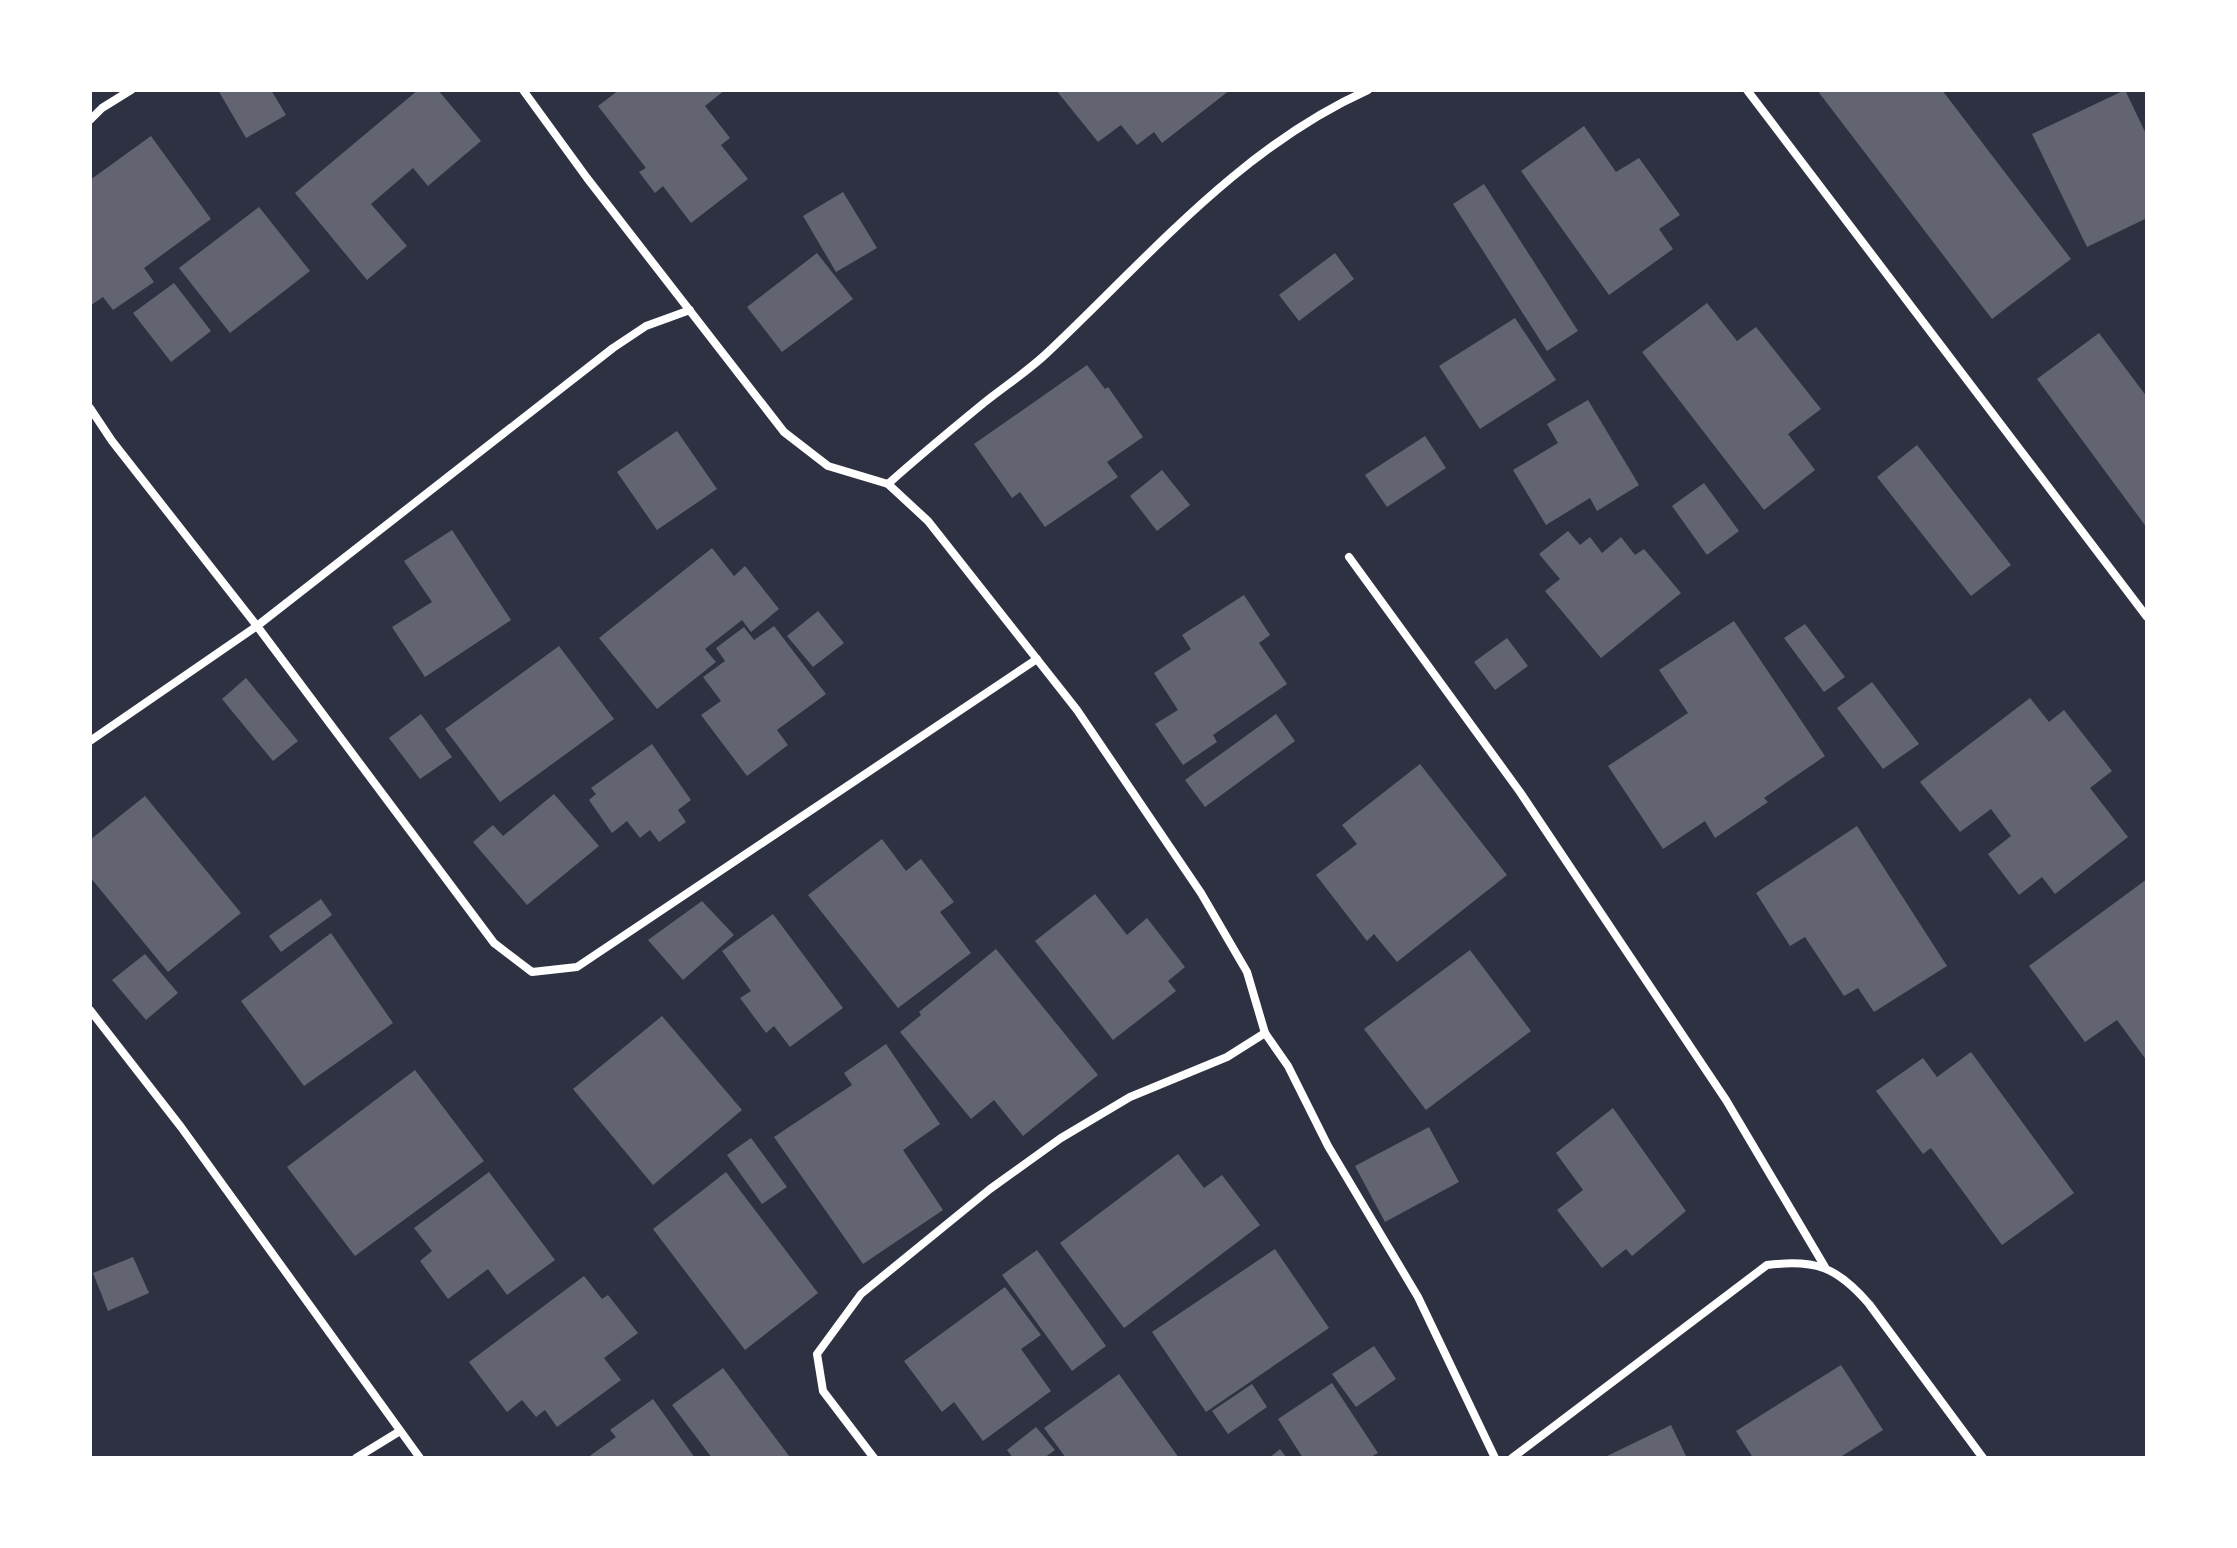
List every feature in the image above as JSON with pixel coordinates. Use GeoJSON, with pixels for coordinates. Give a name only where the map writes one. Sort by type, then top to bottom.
{"type":"FeatureCollection","features":[{"type":"Feature","properties":{"kind":"street"},"geometry":{"type":"LineString","coordinates":[[90,120],[102,108],[131,90]]}},
{"type":"Feature","properties":{"kind":"street"},"geometry":{"type":"LineString","coordinates":[[523,90],[587,178],[784,432],[828,466],[888,484],[928,521],[1077,710],[1201,893],[1247,972],[1265,1033],[1288,1066],[1328,1146],[1418,1297],[1495,1458]]}},
{"type":"Feature","properties":{"kind":"street"},"geometry":{"type":"LineString","coordinates":[[888,484],[931,445],[1045,355],[1147,252],[1225,181],[1327,108],[1368,90]]}},
{"type":"Feature","properties":{"kind":"street"},"geometry":{"type":"LineString","coordinates":[[1747,90],[2147,617]]}},
{"type":"Feature","properties":{"kind":"street"},"geometry":{"type":"LineString","coordinates":[[90,741],[257,626],[613,348],[646,326],[690,310]]}},
{"type":"Feature","properties":{"kind":"street"},"geometry":{"type":"LineString","coordinates":[[90,408],[494,943],[532,972],[577,967],[1037,659]]}},
{"type":"Feature","properties":{"kind":"street"},"geometry":{"type":"LineString","coordinates":[[1349,557],[1529,805],[1726,1100],[1825,1267]]}},
{"type":"Feature","properties":{"kind":"street"},"geometry":{"type":"LineString","coordinates":[[90,1010],[181,1127],[420,1458]]}},
{"type":"Feature","properties":{"kind":"street"},"geometry":{"type":"LineString","coordinates":[[874,1458],[823,1391],[817,1354],[861,1294],[990,1189],[1061,1138],[1130,1097],[1227,1057],[1265,1033]]}},
{"type":"Feature","properties":{"kind":"street"},"geometry":{"type":"LineString","coordinates":[[1512,1458],[1767,1265],[1796,1261],[1825,1267],[1849,1281],[1983,1458]]}},
{"type":"Feature","properties":{"kind":"street"},"geometry":{"type":"LineString","coordinates":[[356,1458],[400,1431]]}},
{"type":"Feature","properties":{"kind":"building"},"geometry":{"type":"Polygon","coordinates":[[[218,90],[271,90],[286,115],[246,138],[218,90]]]}},
{"type":"Feature","properties":{"kind":"building"},"geometry":{"type":"Polygon","coordinates":[[[418,90],[438,90],[481,141],[428,186],[413,168],[371,204],[407,246],[367,280],[295,193],[418,90]]]}},
{"type":"Feature","properties":{"kind":"building"},"geometry":{"type":"Polygon","coordinates":[[[619,90],[725,90],[705,106],[730,138],[721,145],[748,179],[691,223],[663,186],[655,193],[639,172],[646,168],[598,106],[619,90]]]}},
{"type":"Feature","properties":{"kind":"building"},"geometry":{"type":"Polygon","coordinates":[[[1056,90],[1230,90],[1162,143],[1154,132],[1137,145],[1121,125],[1098,142],[1056,90]]]}},
{"type":"Feature","properties":{"kind":"building"},"geometry":{"type":"Polygon","coordinates":[[[1817,90],[1942,90],[2071,259],[1992,319],[1817,90]]]}},
{"type":"Feature","properties":{"kind":"building"},"geometry":{"type":"Polygon","coordinates":[[[2125,90],[2147,136],[2147,218],[2087,247],[2032,134],[2125,90]]]}},
{"type":"Feature","properties":{"kind":"building"},"geometry":{"type":"Polygon","coordinates":[[[1584,126],[1616,172],[1639,158],[1680,215],[1659,229],[1673,249],[1609,295],[1521,171],[1584,126]]]}},
{"type":"Feature","properties":{"kind":"building"},"geometry":{"type":"Polygon","coordinates":[[[151,136],[211,219],[144,268],[154,282],[113,310],[103,297],[90,306],[90,180],[151,136]]]}},
{"type":"Feature","properties":{"kind":"building"},"geometry":{"type":"Polygon","coordinates":[[[1484,184],[1578,331],[1547,351],[1453,204],[1484,184]]]}},
{"type":"Feature","properties":{"kind":"building"},"geometry":{"type":"Polygon","coordinates":[[[843,192],[877,248],[836,272],[803,216],[843,192]]]}},
{"type":"Feature","properties":{"kind":"building"},"geometry":{"type":"Polygon","coordinates":[[[259,207],[310,271],[230,333],[179,268],[259,207]]]}},
{"type":"Feature","properties":{"kind":"building"},"geometry":{"type":"Polygon","coordinates":[[[817,253],[853,299],[782,352],[747,307],[817,253]]]}},
{"type":"Feature","properties":{"kind":"building"},"geometry":{"type":"Polygon","coordinates":[[[1335,253],[1354,279],[1299,321],[1279,295],[1335,253]]]}},
{"type":"Feature","properties":{"kind":"building"},"geometry":{"type":"Polygon","coordinates":[[[174,283],[211,331],[171,362],[133,313],[174,283]]]}},
{"type":"Feature","properties":{"kind":"building"},"geometry":{"type":"Polygon","coordinates":[[[1707,303],[1737,341],[1756,327],[1821,409],[1788,434],[1815,470],[1764,510],[1642,352],[1707,303]]]}},
{"type":"Feature","properties":{"kind":"building"},"geometry":{"type":"Polygon","coordinates":[[[1515,318],[1556,380],[1480,429],[1439,366],[1515,318]]]}},
{"type":"Feature","properties":{"kind":"building"},"geometry":{"type":"Polygon","coordinates":[[[2099,333],[2147,397],[2147,528],[2037,379],[2099,333]]]}},
{"type":"Feature","properties":{"kind":"building"},"geometry":{"type":"Polygon","coordinates":[[[1087,365],[1105,389],[1108,387],[1143,437],[1107,462],[1118,477],[1045,527],[1020,492],[1012,498],[974,444],[1087,365]]]}},
{"type":"Feature","properties":{"kind":"building"},"geometry":{"type":"Polygon","coordinates":[[[1588,400],[1639,485],[1597,511],[1590,498],[1546,525],[1513,470],[1558,443],[1547,424],[1588,400]]]}},
{"type":"Feature","properties":{"kind":"building"},"geometry":{"type":"Polygon","coordinates":[[[677,431],[717,489],[657,530],[617,472],[677,431]]]}},
{"type":"Feature","properties":{"kind":"building"},"geometry":{"type":"Polygon","coordinates":[[[1425,436],[1446,468],[1387,507],[1365,475],[1425,436]]]}},
{"type":"Feature","properties":{"kind":"building"},"geometry":{"type":"Polygon","coordinates":[[[1917,445],[2011,565],[1971,596],[1877,477],[1917,445]]]}},
{"type":"Feature","properties":{"kind":"building"},"geometry":{"type":"Polygon","coordinates":[[[1162,470],[1190,505],[1157,531],[1130,496],[1162,470]]]}},
{"type":"Feature","properties":{"kind":"building"},"geometry":{"type":"Polygon","coordinates":[[[1704,483],[1739,531],[1707,555],[1672,506],[1704,483]]]}},
{"type":"Feature","properties":{"kind":"building"},"geometry":{"type":"Polygon","coordinates":[[[452,530],[511,620],[425,677],[392,627],[432,602],[404,561],[452,530]]]}},
{"type":"Feature","properties":{"kind":"building"},"geometry":{"type":"Polygon","coordinates":[[[1568,531],[1580,545],[1590,537],[1602,553],[1621,537],[1635,555],[1644,549],[1681,593],[1601,658],[1545,591],[1560,579],[1539,554],[1568,531]]]}},
{"type":"Feature","properties":{"kind":"building"},"geometry":{"type":"Polygon","coordinates":[[[712,548],[734,576],[745,566],[779,609],[751,632],[742,620],[705,649],[716,662],[657,709],[599,638],[712,548]]]}},
{"type":"Feature","properties":{"kind":"building"},"geometry":{"type":"Polygon","coordinates":[[[1244,595],[1270,635],[1259,643],[1287,684],[1213,735],[1217,742],[1183,765],[1155,724],[1178,710],[1154,673],[1191,649],[1182,635],[1244,595]]]}},
{"type":"Feature","properties":{"kind":"building"},"geometry":{"type":"Polygon","coordinates":[[[818,611],[844,643],[813,667],[787,636],[818,611]]]}},
{"type":"Feature","properties":{"kind":"building"},"geometry":{"type":"Polygon","coordinates":[[[1734,621],[1825,756],[1764,798],[1768,802],[1715,838],[1705,821],[1663,849],[1608,766],[1688,713],[1659,670],[1734,621]]]}},
{"type":"Feature","properties":{"kind":"building"},"geometry":{"type":"Polygon","coordinates":[[[1805,624],[1845,677],[1824,692],[1784,638],[1805,624]]]}},
{"type":"Feature","properties":{"kind":"building"},"geometry":{"type":"Polygon","coordinates":[[[774,626],[826,694],[777,730],[788,745],[747,776],[701,715],[721,701],[703,677],[725,661],[716,648],[744,627],[754,640],[774,626]]]}},
{"type":"Feature","properties":{"kind":"building"},"geometry":{"type":"Polygon","coordinates":[[[1507,638],[1528,666],[1495,690],[1474,662],[1507,638]]]}},
{"type":"Feature","properties":{"kind":"building"},"geometry":{"type":"Polygon","coordinates":[[[559,646],[614,719],[500,802],[445,729],[559,646]]]}},
{"type":"Feature","properties":{"kind":"building"},"geometry":{"type":"Polygon","coordinates":[[[246,678],[298,741],[273,761],[222,699],[246,678]]]}},
{"type":"Feature","properties":{"kind":"building"},"geometry":{"type":"Polygon","coordinates":[[[1872,682],[1919,744],[1883,769],[1837,708],[1872,682]]]}},
{"type":"Feature","properties":{"kind":"building"},"geometry":{"type":"Polygon","coordinates":[[[2030,698],[2049,722],[2064,710],[2112,771],[2090,788],[2128,837],[2055,894],[2042,877],[2019,895],[1988,854],[2011,836],[1991,809],[1960,832],[1920,782],[2030,698]]]}},
{"type":"Feature","properties":{"kind":"building"},"geometry":{"type":"Polygon","coordinates":[[[421,714],[452,757],[420,779],[389,738],[421,714]]]}},
{"type":"Feature","properties":{"kind":"building"},"geometry":{"type":"Polygon","coordinates":[[[1276,714],[1295,741],[1205,807],[1185,780],[1276,714]]]}},
{"type":"Feature","properties":{"kind":"building"},"geometry":{"type":"Polygon","coordinates":[[[652,744],[691,800],[678,810],[686,822],[659,842],[650,830],[640,838],[627,821],[612,833],[589,800],[596,794],[591,788],[652,744]]]}},
{"type":"Feature","properties":{"kind":"building"},"geometry":{"type":"Polygon","coordinates":[[[1420,764],[1507,875],[1397,962],[1374,934],[1367,941],[1316,875],[1357,844],[1342,825],[1420,764]]]}},
{"type":"Feature","properties":{"kind":"building"},"geometry":{"type":"Polygon","coordinates":[[[554,794],[599,846],[527,905],[473,842],[493,825],[503,836],[554,794]]]}},
{"type":"Feature","properties":{"kind":"building"},"geometry":{"type":"Polygon","coordinates":[[[145,796],[241,913],[168,972],[90,877],[90,840],[145,796]]]}},
{"type":"Feature","properties":{"kind":"building"},"geometry":{"type":"Polygon","coordinates":[[[1857,826],[1947,966],[1874,1012],[1858,988],[1844,996],[1805,937],[1790,946],[1756,893],[1857,826]]]}},
{"type":"Feature","properties":{"kind":"building"},"geometry":{"type":"Polygon","coordinates":[[[882,839],[906,871],[921,859],[954,902],[940,912],[971,953],[898,1008],[808,895],[882,839]]]}},
{"type":"Feature","properties":{"kind":"building"},"geometry":{"type":"Polygon","coordinates":[[[2147,879],[2147,1061],[2117,1020],[2085,1042],[2029,966],[2147,879]]]}},
{"type":"Feature","properties":{"kind":"building"},"geometry":{"type":"Polygon","coordinates":[[[1095,894],[1127,935],[1147,918],[1185,967],[1168,981],[1176,991],[1113,1040],[1035,941],[1095,894]]]}},
{"type":"Feature","properties":{"kind":"building"},"geometry":{"type":"Polygon","coordinates":[[[321,899],[332,915],[281,952],[269,936],[321,899]]]}},
{"type":"Feature","properties":{"kind":"building"},"geometry":{"type":"Polygon","coordinates":[[[702,901],[734,935],[683,980],[648,940],[702,901]]]}},
{"type":"Feature","properties":{"kind":"building"},"geometry":{"type":"Polygon","coordinates":[[[773,914],[843,1008],[790,1047],[774,1026],[766,1033],[740,998],[751,991],[722,951],[773,914]]]}},
{"type":"Feature","properties":{"kind":"building"},"geometry":{"type":"Polygon","coordinates":[[[331,933],[393,1023],[304,1086],[241,1001],[331,933]]]}},
{"type":"Feature","properties":{"kind":"building"},"geometry":{"type":"Polygon","coordinates":[[[996,949],[1098,1075],[1023,1136],[994,1100],[971,1119],[900,1032],[921,1015],[919,1012],[996,949]]]}},
{"type":"Feature","properties":{"kind":"building"},"geometry":{"type":"Polygon","coordinates":[[[1470,950],[1531,1031],[1426,1110],[1364,1029],[1470,950]]]}},
{"type":"Feature","properties":{"kind":"building"},"geometry":{"type":"Polygon","coordinates":[[[145,954],[178,993],[146,1020],[112,980],[145,954]]]}},
{"type":"Feature","properties":{"kind":"building"},"geometry":{"type":"Polygon","coordinates":[[[662,1016],[742,1110],[653,1185],[573,1089],[662,1016]]]}},
{"type":"Feature","properties":{"kind":"building"},"geometry":{"type":"Polygon","coordinates":[[[886,1044],[940,1124],[903,1150],[943,1210],[863,1264],[774,1137],[852,1085],[844,1073],[886,1044]]]}},
{"type":"Feature","properties":{"kind":"building"},"geometry":{"type":"Polygon","coordinates":[[[1971,1052],[2074,1193],[2002,1245],[1931,1148],[1923,1154],[1876,1091],[1923,1058],[1937,1077],[1971,1052]]]}},
{"type":"Feature","properties":{"kind":"building"},"geometry":{"type":"Polygon","coordinates":[[[415,1070],[484,1161],[355,1256],[287,1167],[415,1070]]]}},
{"type":"Feature","properties":{"kind":"building"},"geometry":{"type":"Polygon","coordinates":[[[1613,1108],[1686,1211],[1632,1256],[1626,1249],[1602,1268],[1557,1210],[1583,1190],[1556,1153],[1613,1108]]]}},
{"type":"Feature","properties":{"kind":"building"},"geometry":{"type":"Polygon","coordinates":[[[1429,1127],[1459,1182],[1385,1222],[1355,1166],[1429,1127]]]}},
{"type":"Feature","properties":{"kind":"building"},"geometry":{"type":"Polygon","coordinates":[[[751,1138],[787,1187],[762,1204],[727,1155],[751,1138]]]}},
{"type":"Feature","properties":{"kind":"building"},"geometry":{"type":"Polygon","coordinates":[[[1178,1154],[1204,1188],[1222,1175],[1260,1225],[1124,1328],[1060,1243],[1178,1154]]]}},
{"type":"Feature","properties":{"kind":"building"},"geometry":{"type":"Polygon","coordinates":[[[489,1172],[555,1260],[507,1295],[488,1269],[448,1299],[420,1261],[432,1251],[414,1228],[489,1172]]]}},
{"type":"Feature","properties":{"kind":"building"},"geometry":{"type":"Polygon","coordinates":[[[726,1172],[818,1293],[745,1350],[653,1229],[726,1172]]]}},
{"type":"Feature","properties":{"kind":"building"},"geometry":{"type":"Polygon","coordinates":[[[1275,1249],[1329,1328],[1206,1412],[1152,1332],[1275,1249]]]}},
{"type":"Feature","properties":{"kind":"building"},"geometry":{"type":"Polygon","coordinates":[[[1037,1250],[1106,1346],[1072,1371],[1002,1275],[1037,1250]]]}},
{"type":"Feature","properties":{"kind":"building"},"geometry":{"type":"Polygon","coordinates":[[[133,1257],[149,1293],[108,1311],[93,1273],[133,1257]]]}},
{"type":"Feature","properties":{"kind":"building"},"geometry":{"type":"Polygon","coordinates":[[[584,1276],[602,1299],[608,1295],[638,1333],[604,1358],[621,1380],[557,1427],[545,1410],[536,1417],[522,1400],[507,1412],[469,1362],[584,1276]]]}},
{"type":"Feature","properties":{"kind":"building"},"geometry":{"type":"Polygon","coordinates":[[[1005,1287],[1041,1335],[1021,1349],[1051,1391],[983,1441],[954,1402],[942,1412],[904,1361],[1005,1287]]]}},
{"type":"Feature","properties":{"kind":"building"},"geometry":{"type":"Polygon","coordinates":[[[1374,1346],[1396,1379],[1356,1407],[1332,1374],[1374,1346]]]}},
{"type":"Feature","properties":{"kind":"building"},"geometry":{"type":"Polygon","coordinates":[[[1841,1365],[1883,1430],[1839,1458],[1753,1458],[1736,1431],[1841,1365]]]}},
{"type":"Feature","properties":{"kind":"building"},"geometry":{"type":"Polygon","coordinates":[[[723,1368],[789,1456],[712,1458],[672,1405],[723,1368]]]}},
{"type":"Feature","properties":{"kind":"building"},"geometry":{"type":"Polygon","coordinates":[[[1119,1374],[1179,1458],[1066,1458],[1044,1428],[1119,1374]]]}},
{"type":"Feature","properties":{"kind":"building"},"geometry":{"type":"Polygon","coordinates":[[[1332,1383],[1378,1453],[1369,1458],[1303,1458],[1278,1419],[1332,1383]]]}},
{"type":"Feature","properties":{"kind":"building"},"geometry":{"type":"Polygon","coordinates":[[[1252,1384],[1267,1407],[1228,1434],[1212,1411],[1252,1384]]]}},
{"type":"Feature","properties":{"kind":"building"},"geometry":{"type":"Polygon","coordinates":[[[653,1399],[695,1458],[587,1458],[616,1437],[610,1430],[653,1399]]]}},
{"type":"Feature","properties":{"kind":"building"},"geometry":{"type":"Polygon","coordinates":[[[1671,1425],[1687,1458],[1603,1458],[1671,1425]]]}},
{"type":"Feature","properties":{"kind":"building"},"geometry":{"type":"Polygon","coordinates":[[[1036,1427],[1055,1450],[1044,1458],[1013,1458],[1007,1450],[1036,1427]]]}},
{"type":"Feature","properties":{"kind":"building"},"geometry":{"type":"Polygon","coordinates":[[[1280,1449],[1287,1458],[1269,1458],[1280,1449]]]}}]}
